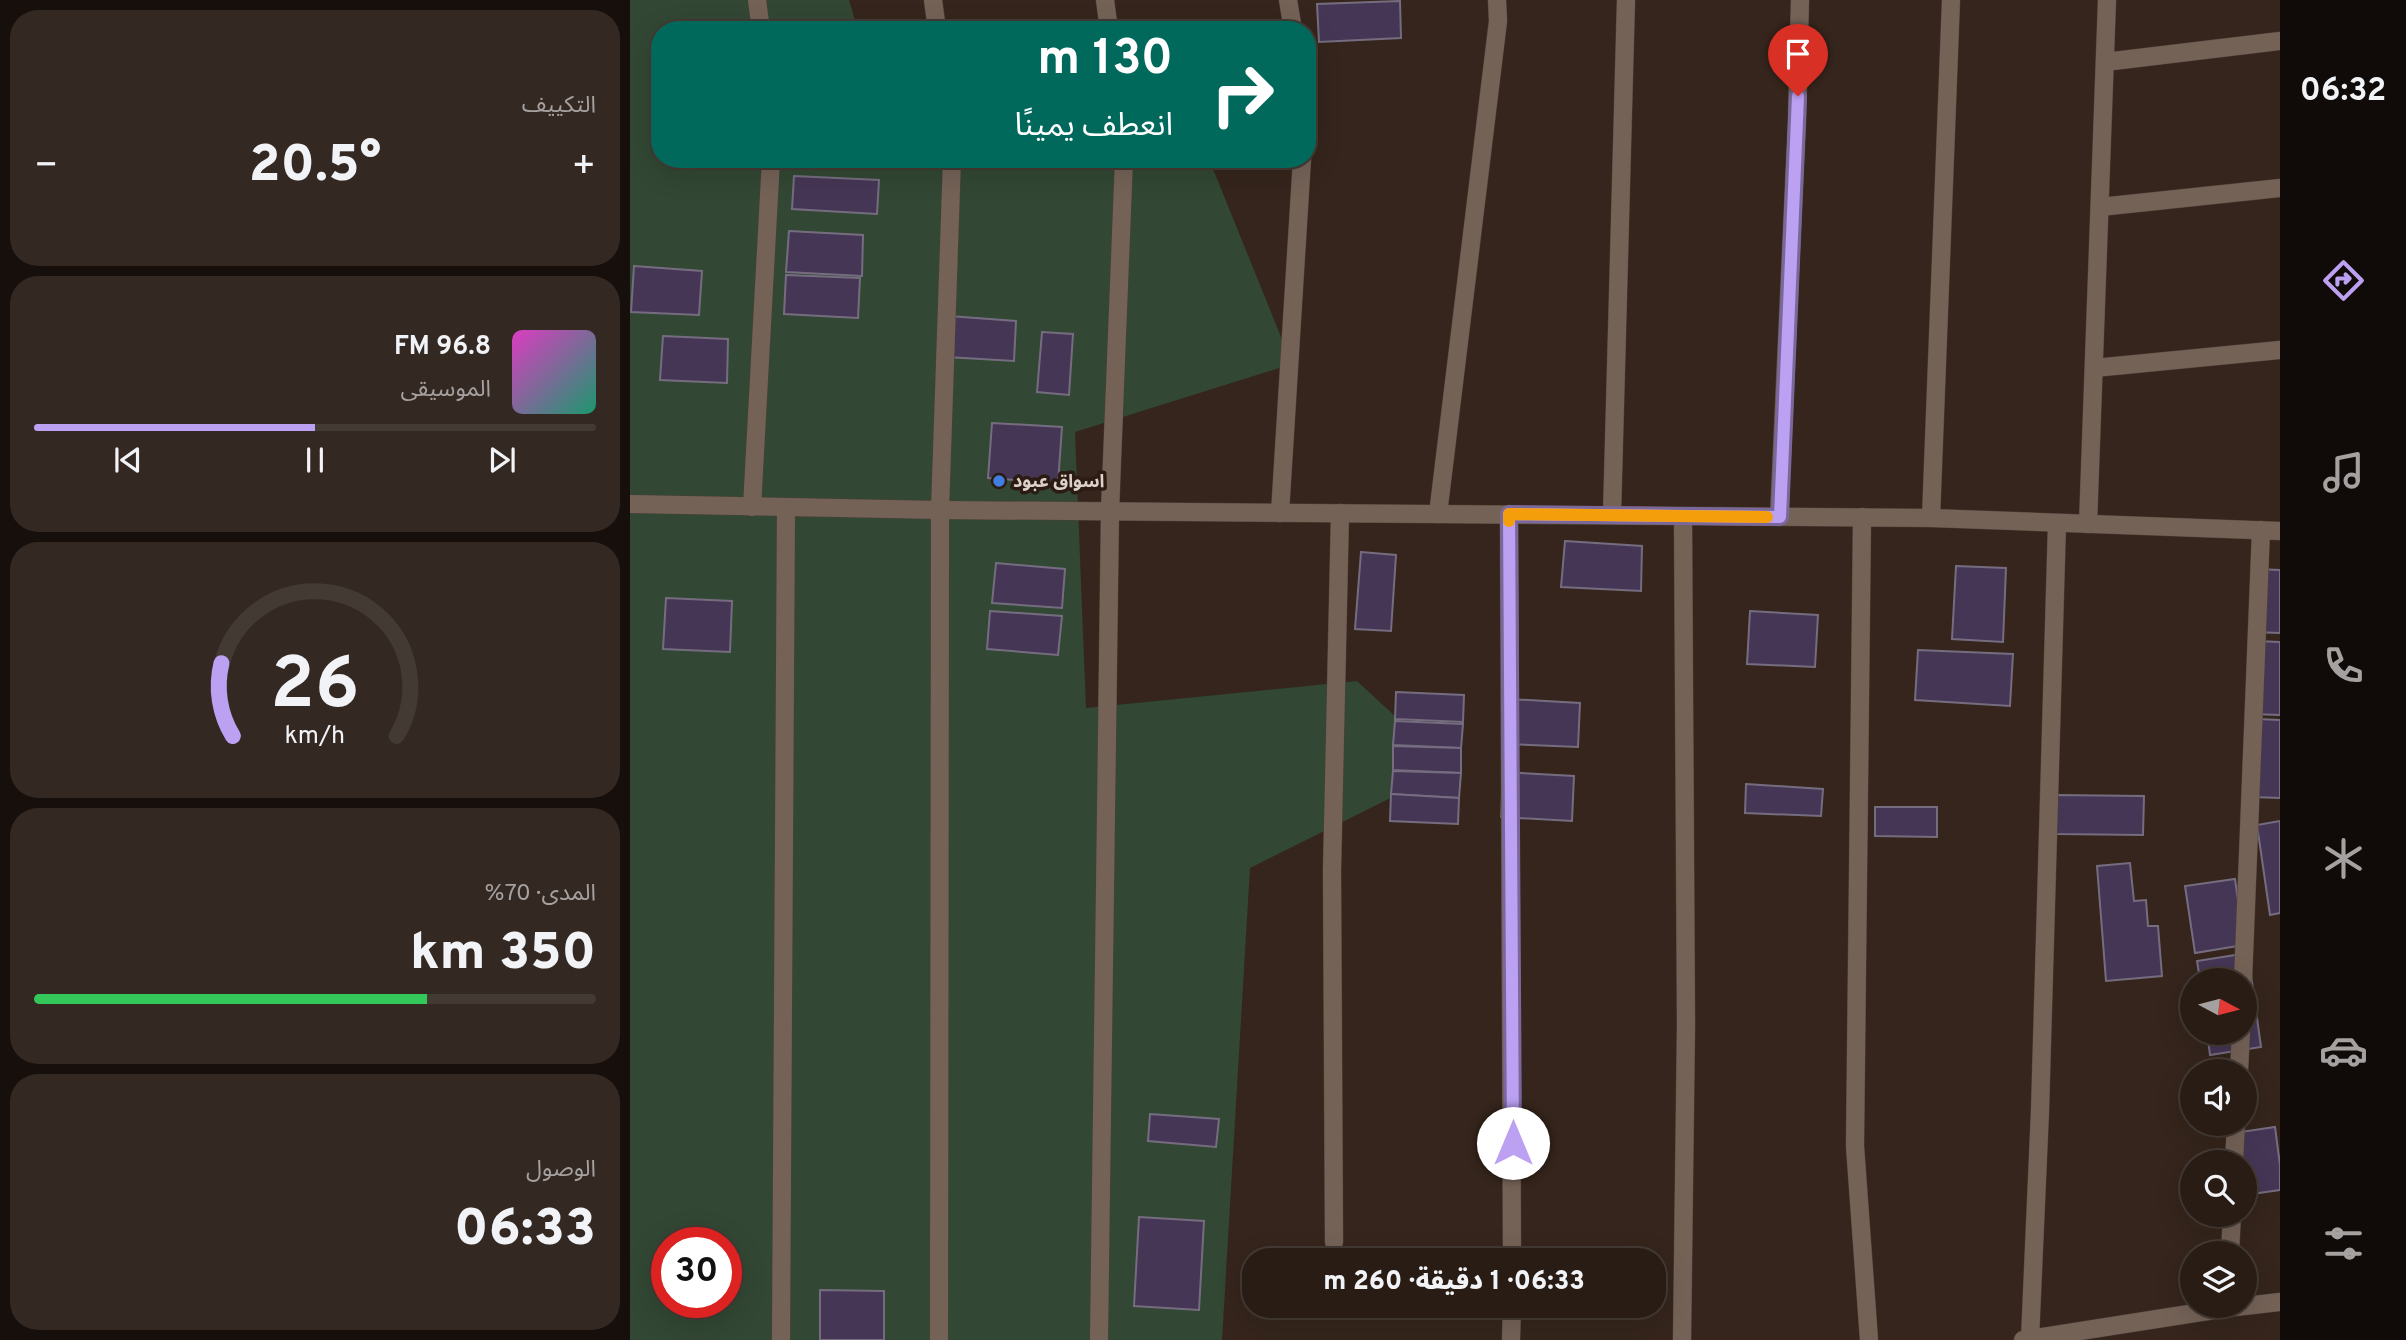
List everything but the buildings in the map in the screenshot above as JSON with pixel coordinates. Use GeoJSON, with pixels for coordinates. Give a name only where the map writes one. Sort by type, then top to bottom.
{"type":"FeatureCollection","features":[{"type":"Feature","properties":{"kind":"street"},"geometry":{"type":"LineString","coordinates":[[757,0],[760,21]]}},
{"type":"Feature","properties":{"kind":"street"},"geometry":{"type":"LineString","coordinates":[[933,0],[936,21]]}},
{"type":"Feature","properties":{"kind":"street"},"geometry":{"type":"LineString","coordinates":[[1105,0],[1108,21]]}},
{"type":"Feature","properties":{"kind":"street"},"geometry":{"type":"LineString","coordinates":[[1288,0],[1292,21]]}},
{"type":"Feature","properties":{"kind":"street"},"geometry":{"type":"LineString","coordinates":[[1438,514],[1498,21],[1497,0]]}},
{"type":"Feature","properties":{"kind":"street"},"geometry":{"type":"LineString","coordinates":[[1612,515],[1626,0]]}},
{"type":"Feature","properties":{"kind":"street"},"geometry":{"type":"LineString","coordinates":[[1780,517],[1800,0]]}},
{"type":"Feature","properties":{"kind":"street"},"geometry":{"type":"LineString","coordinates":[[1931,518],[1951,0]]}},
{"type":"Feature","properties":{"kind":"street"},"geometry":{"type":"LineString","coordinates":[[2088,524],[2107,0]]}},
{"type":"Feature","properties":{"kind":"street"},"geometry":{"type":"LineString","coordinates":[[2105,62],[2280,41]]}},
{"type":"Feature","properties":{"kind":"street"},"geometry":{"type":"LineString","coordinates":[[752,507],[771,168]]}},
{"type":"Feature","properties":{"kind":"street"},"geometry":{"type":"LineString","coordinates":[[939,1340],[940,510],[952,168]]}},
{"type":"Feature","properties":{"kind":"street"},"geometry":{"type":"LineString","coordinates":[[1099,1340],[1110,511],[1124,168]]}},
{"type":"Feature","properties":{"kind":"street"},"geometry":{"type":"LineString","coordinates":[[1280,513],[1301,168]]}},
{"type":"Feature","properties":{"kind":"street"},"geometry":{"type":"LineString","coordinates":[[2099,207],[2280,188]]}},
{"type":"Feature","properties":{"kind":"street"},"geometry":{"type":"LineString","coordinates":[[2094,368],[2280,350]]}},
{"type":"Feature","properties":{"kind":"street"},"geometry":{"type":"LineString","coordinates":[[630,505],[1931,518],[2280,531]]}},
{"type":"Feature","properties":{"kind":"street"},"geometry":{"type":"LineString","coordinates":[[781,1340],[786,507]]}},
{"type":"Feature","properties":{"kind":"street"},"geometry":{"type":"LineString","coordinates":[[1334,1242],[1332,871],[1339,513]]}},
{"type":"Feature","properties":{"kind":"street"},"geometry":{"type":"LineString","coordinates":[[1509,514],[1512,1248]]}},
{"type":"Feature","properties":{"kind":"street"},"geometry":{"type":"LineString","coordinates":[[1682,1340],[1686,1024],[1683,516]]}},
{"type":"Feature","properties":{"kind":"street"},"geometry":{"type":"LineString","coordinates":[[1862,517],[1854,1146],[1869,1340]]}},
{"type":"Feature","properties":{"kind":"street"},"geometry":{"type":"LineString","coordinates":[[2057,523],[2040,1111],[2027,1339],[2180,1315]]}},
{"type":"Feature","properties":{"kind":"street"},"geometry":{"type":"LineString","coordinates":[[2243,968],[2261,530]]}},
{"type":"Feature","properties":{"kind":"street"},"geometry":{"type":"LineString","coordinates":[[2257,1304],[2280,1302]]}},
{"type":"Feature","properties":{"kind":"street"},"geometry":{"type":"LineString","coordinates":[[1511,1340],[1512,1318]]}},
{"type":"Feature","properties":{"kind":"green space"},"geometry":{"type":"Polygon","coordinates":[[[630,0],[849,0],[855,21],[651,21],[651,168],[1213,168],[1292,364],[1075,432],[1086,708],[1357,681],[1451,768],[1250,868],[1222,1340],[630,1340],[630,0]]]}},
{"type":"Feature","properties":{"kind":"slow traffic"},"geometry":{"type":"LineString","coordinates":[[1509,521],[1509,514],[1767,517]]}},
{"type":"Feature","properties":{"kind":"place","name":"اسواق عبود"},"geometry":{"type":"Point","coordinates":[999,481]}},
{"type":"Feature","properties":{"kind":"route"},"geometry":{"type":"LineString","coordinates":[[1513,1143],[1509,514],[1780,517],[1798,96]]}}]}
